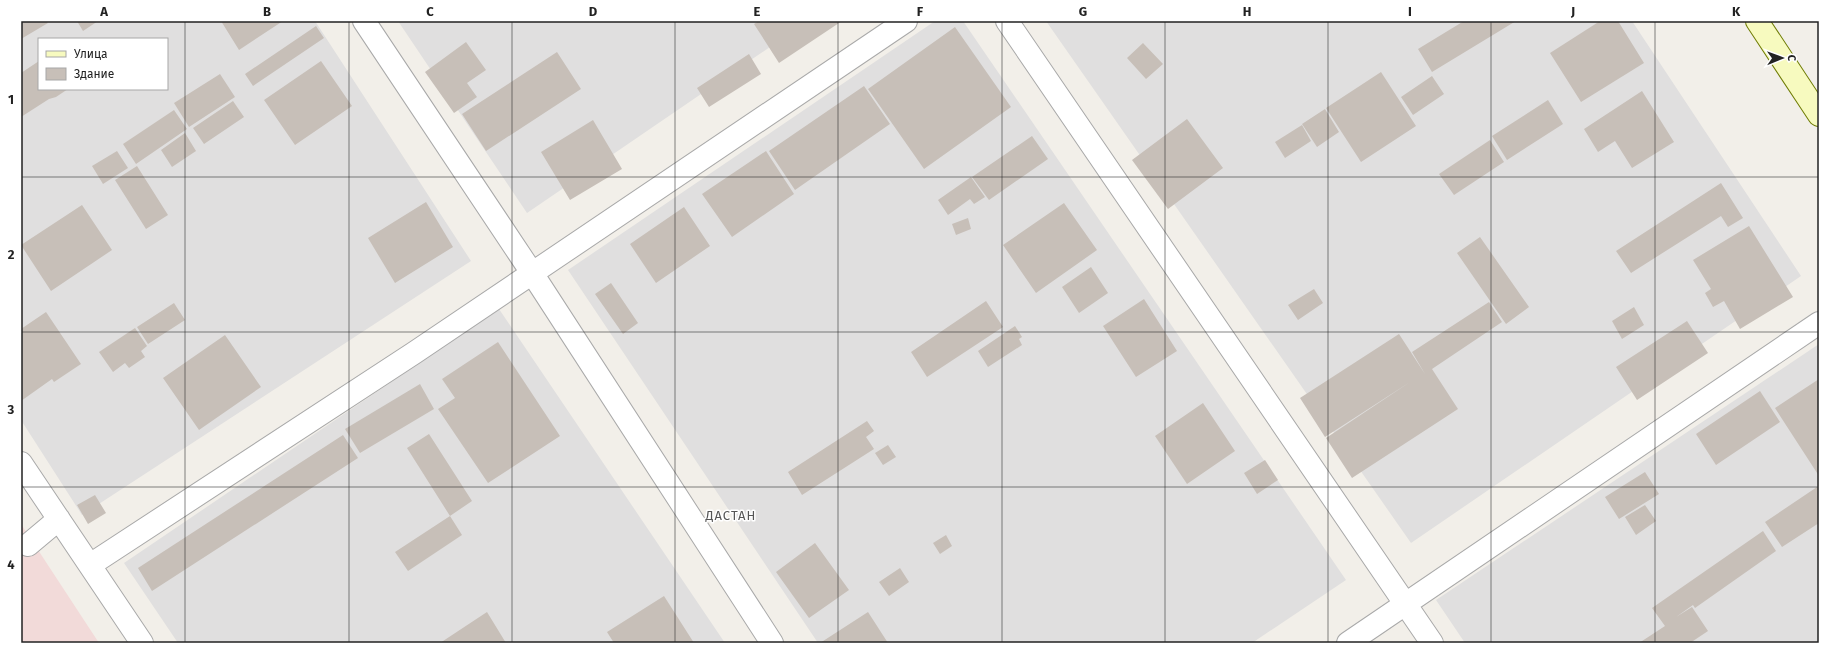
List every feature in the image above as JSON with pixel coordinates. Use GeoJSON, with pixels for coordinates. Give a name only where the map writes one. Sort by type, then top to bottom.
{"type":"FeatureCollection","features":[{"type":"Feature","properties":{"kind":"main road"},"geometry":{"type":"LineString","coordinates":[[1757,21],[1819,115]]}},
{"type":"Feature","properties":{"kind":"street"},"geometry":{"type":"LineString","coordinates":[[364,21],[532,272],[772,643]]}},
{"type":"Feature","properties":{"kind":"street"},"geometry":{"type":"LineString","coordinates":[[90,565],[414,353],[906,21]]}},
{"type":"Feature","properties":{"kind":"street"},"geometry":{"type":"LineString","coordinates":[[1007,21],[1432,643]]}},
{"type":"Feature","properties":{"kind":"street"},"geometry":{"type":"LineString","coordinates":[[1348,643],[1819,324]]}},
{"type":"Feature","properties":{"kind":"street"},"geometry":{"type":"LineString","coordinates":[[21,463],[142,643]]}},
{"type":"Feature","properties":{"kind":"street"},"geometry":{"type":"LineString","coordinates":[[28,544],[59,519]]}},
{"type":"Feature","properties":{"kind":"shaded area"},"geometry":{"type":"Polygon","coordinates":[[[21,21],[315,21],[471,261],[82,515],[21,420],[21,21]]]}},
{"type":"Feature","properties":{"kind":"shaded area"},"geometry":{"type":"Polygon","coordinates":[[[398,21],[808,21],[527,213],[398,21]]]}},
{"type":"Feature","properties":{"kind":"shaded area"},"geometry":{"type":"Polygon","coordinates":[[[935,21],[963,21],[1346,580],[1252,643],[818,643],[568,270],[935,21]]]}},
{"type":"Feature","properties":{"kind":"shaded area"},"geometry":{"type":"Polygon","coordinates":[[[1046,21],[1632,21],[1801,276],[1411,543],[1046,21]]]}},
{"type":"Feature","properties":{"kind":"shaded area"},"geometry":{"type":"Polygon","coordinates":[[[499,309],[725,643],[178,643],[124,563],[499,309]]]}},
{"type":"Feature","properties":{"kind":"shaded area"},"geometry":{"type":"Polygon","coordinates":[[[1819,344],[1819,643],[1465,643],[1436,600],[1819,344]]]}},
{"type":"Feature","properties":{"kind":"shaded area"},"geometry":{"type":"Polygon","coordinates":[[[21,524],[99,643],[21,643],[21,524]]]}},
{"type":"Feature","properties":{"kind":"building"},"geometry":{"type":"Polygon","coordinates":[[[21,21],[46,21],[48,23],[21,39],[21,21]]]}},
{"type":"Feature","properties":{"kind":"building"},"geometry":{"type":"Polygon","coordinates":[[[77,21],[98,21],[83,31],[77,21]]]}},
{"type":"Feature","properties":{"kind":"building"},"geometry":{"type":"Polygon","coordinates":[[[221,21],[283,21],[239,50],[221,21]]]}},
{"type":"Feature","properties":{"kind":"building"},"geometry":{"type":"Polygon","coordinates":[[[759,21],[842,21],[779,63],[754,24],[759,21]]]}},
{"type":"Feature","properties":{"kind":"building"},"geometry":{"type":"Polygon","coordinates":[[[1464,21],[1516,21],[1432,72],[1418,49],[1464,21]]]}},
{"type":"Feature","properties":{"kind":"building"},"geometry":{"type":"Polygon","coordinates":[[[1600,21],[1618,21],[1644,63],[1581,102],[1550,53],[1600,21]]]}},
{"type":"Feature","properties":{"kind":"building"},"geometry":{"type":"Polygon","coordinates":[[[316,26],[324,38],[253,86],[245,74],[316,26]]]}},
{"type":"Feature","properties":{"kind":"building"},"geometry":{"type":"Polygon","coordinates":[[[955,27],[1011,107],[924,169],[868,89],[955,27]]]}},
{"type":"Feature","properties":{"kind":"building"},"geometry":{"type":"Polygon","coordinates":[[[466,42],[486,70],[467,83],[477,97],[454,113],[425,72],[466,42]]]}},
{"type":"Feature","properties":{"kind":"building"},"geometry":{"type":"Polygon","coordinates":[[[1143,43],[1163,64],[1146,79],[1127,58],[1143,43]]]}},
{"type":"Feature","properties":{"kind":"building"},"geometry":{"type":"Polygon","coordinates":[[[557,52],[581,89],[486,151],[462,114],[557,52]]]}},
{"type":"Feature","properties":{"kind":"building"},"geometry":{"type":"Polygon","coordinates":[[[749,54],[761,74],[709,107],[697,88],[749,54]]]}},
{"type":"Feature","properties":{"kind":"building"},"geometry":{"type":"Polygon","coordinates":[[[321,61],[352,106],[295,145],[264,100],[321,61]]]}},
{"type":"Feature","properties":{"kind":"building"},"geometry":{"type":"Polygon","coordinates":[[[38,62],[38,90],[66,90],[21,117],[21,73],[38,62]]]}},
{"type":"Feature","properties":{"kind":"building"},"geometry":{"type":"Polygon","coordinates":[[[1381,72],[1416,126],[1361,162],[1326,108],[1381,72]]]}},
{"type":"Feature","properties":{"kind":"building"},"geometry":{"type":"Polygon","coordinates":[[[220,74],[235,97],[189,127],[174,103],[220,74]]]}},
{"type":"Feature","properties":{"kind":"building"},"geometry":{"type":"Polygon","coordinates":[[[1432,76],[1444,94],[1413,115],[1401,97],[1432,76]]]}},
{"type":"Feature","properties":{"kind":"building"},"geometry":{"type":"Polygon","coordinates":[[[864,86],[890,124],[795,190],[769,151],[864,86]]]}},
{"type":"Feature","properties":{"kind":"building"},"geometry":{"type":"Polygon","coordinates":[[[1642,91],[1674,142],[1632,168],[1615,141],[1598,152],[1584,129],[1642,91]]]}},
{"type":"Feature","properties":{"kind":"building"},"geometry":{"type":"Polygon","coordinates":[[[1548,100],[1563,124],[1507,160],[1492,136],[1548,100]]]}},
{"type":"Feature","properties":{"kind":"building"},"geometry":{"type":"Polygon","coordinates":[[[233,101],[244,117],[204,144],[193,128],[233,101]]]}},
{"type":"Feature","properties":{"kind":"building"},"geometry":{"type":"Polygon","coordinates":[[[1325,109],[1339,132],[1317,147],[1302,124],[1325,109]]]}},
{"type":"Feature","properties":{"kind":"building"},"geometry":{"type":"Polygon","coordinates":[[[174,110],[187,129],[136,164],[123,144],[174,110]]]}},
{"type":"Feature","properties":{"kind":"building"},"geometry":{"type":"Polygon","coordinates":[[[1187,119],[1223,168],[1168,209],[1132,160],[1187,119]]]}},
{"type":"Feature","properties":{"kind":"building"},"geometry":{"type":"Polygon","coordinates":[[[593,120],[622,169],[570,200],[541,152],[593,120]]]}},
{"type":"Feature","properties":{"kind":"building"},"geometry":{"type":"Polygon","coordinates":[[[1302,125],[1311,141],[1285,158],[1275,142],[1302,125]]]}},
{"type":"Feature","properties":{"kind":"building"},"geometry":{"type":"Polygon","coordinates":[[[185,133],[196,151],[172,167],[161,150],[185,133]]]}},
{"type":"Feature","properties":{"kind":"building"},"geometry":{"type":"Polygon","coordinates":[[[1032,136],[1048,159],[989,200],[972,177],[1032,136]]]}},
{"type":"Feature","properties":{"kind":"building"},"geometry":{"type":"Polygon","coordinates":[[[1490,140],[1504,162],[1454,195],[1439,174],[1490,140]]]}},
{"type":"Feature","properties":{"kind":"building"},"geometry":{"type":"Polygon","coordinates":[[[117,151],[128,168],[103,184],[92,166],[117,151]]]}},
{"type":"Feature","properties":{"kind":"building"},"geometry":{"type":"Polygon","coordinates":[[[766,151],[794,194],[732,237],[702,194],[766,151]]]}},
{"type":"Feature","properties":{"kind":"building"},"geometry":{"type":"Polygon","coordinates":[[[137,166],[168,215],[146,229],[115,180],[137,166]]]}},
{"type":"Feature","properties":{"kind":"building"},"geometry":{"type":"Polygon","coordinates":[[[971,177],[985,197],[974,204],[970,199],[948,215],[938,200],[971,177]]]}},
{"type":"Feature","properties":{"kind":"building"},"geometry":{"type":"Polygon","coordinates":[[[1721,183],[1743,218],[1728,227],[1721,216],[1631,273],[1616,251],[1721,183]]]}},
{"type":"Feature","properties":{"kind":"building"},"geometry":{"type":"Polygon","coordinates":[[[426,202],[453,247],[395,283],[368,238],[426,202]]]}},
{"type":"Feature","properties":{"kind":"building"},"geometry":{"type":"Polygon","coordinates":[[[1064,203],[1097,250],[1036,293],[1003,245],[1064,203]]]}},
{"type":"Feature","properties":{"kind":"building"},"geometry":{"type":"Polygon","coordinates":[[[82,205],[112,250],[51,291],[21,245],[82,205]]]}},
{"type":"Feature","properties":{"kind":"building"},"geometry":{"type":"Polygon","coordinates":[[[684,207],[710,246],[656,283],[630,244],[684,207]]]}},
{"type":"Feature","properties":{"kind":"building"},"geometry":{"type":"Polygon","coordinates":[[[968,218],[971,229],[956,235],[952,224],[968,218]]]}},
{"type":"Feature","properties":{"kind":"building"},"geometry":{"type":"Polygon","coordinates":[[[1749,226],[1793,297],[1740,329],[1724,301],[1713,307],[1705,293],[1711,289],[1693,260],[1749,226]]]}},
{"type":"Feature","properties":{"kind":"building"},"geometry":{"type":"Polygon","coordinates":[[[1480,237],[1529,307],[1506,324],[1457,253],[1480,237]]]}},
{"type":"Feature","properties":{"kind":"building"},"geometry":{"type":"Polygon","coordinates":[[[1091,267],[1108,293],[1079,313],[1062,287],[1091,267]]]}},
{"type":"Feature","properties":{"kind":"building"},"geometry":{"type":"Polygon","coordinates":[[[611,283],[638,323],[623,334],[595,294],[611,283]]]}},
{"type":"Feature","properties":{"kind":"building"},"geometry":{"type":"Polygon","coordinates":[[[1314,289],[1323,303],[1298,320],[1288,305],[1314,289]]]}},
{"type":"Feature","properties":{"kind":"building"},"geometry":{"type":"Polygon","coordinates":[[[1144,299],[1177,351],[1136,377],[1103,326],[1144,299]]]}},
{"type":"Feature","properties":{"kind":"building"},"geometry":{"type":"Polygon","coordinates":[[[986,301],[1003,327],[927,377],[911,352],[986,301]]]}},
{"type":"Feature","properties":{"kind":"building"},"geometry":{"type":"Polygon","coordinates":[[[1489,302],[1502,322],[1432,369],[1458,409],[1352,478],[1326,438],[1410,382],[1325,437],[1300,398],[1399,334],[1425,374],[1412,352],[1489,302]]]}},
{"type":"Feature","properties":{"kind":"building"},"geometry":{"type":"Polygon","coordinates":[[[174,303],[185,320],[148,344],[137,327],[174,303]]]}},
{"type":"Feature","properties":{"kind":"building"},"geometry":{"type":"Polygon","coordinates":[[[1634,307],[1644,325],[1622,339],[1612,321],[1634,307]]]}},
{"type":"Feature","properties":{"kind":"building"},"geometry":{"type":"Polygon","coordinates":[[[46,312],[81,364],[54,382],[52,379],[21,401],[21,329],[46,312]]]}},
{"type":"Feature","properties":{"kind":"building"},"geometry":{"type":"Polygon","coordinates":[[[1687,321],[1708,353],[1637,400],[1616,367],[1687,321]]]}},
{"type":"Feature","properties":{"kind":"building"},"geometry":{"type":"Polygon","coordinates":[[[1015,326],[1022,337],[1019,339],[1022,345],[988,367],[978,351],[1015,326]]]}},
{"type":"Feature","properties":{"kind":"building"},"geometry":{"type":"Polygon","coordinates":[[[135,328],[147,346],[141,351],[145,357],[129,368],[125,363],[113,372],[99,352],[135,328]]]}},
{"type":"Feature","properties":{"kind":"building"},"geometry":{"type":"Polygon","coordinates":[[[225,335],[261,387],[199,430],[163,378],[225,335]]]}},
{"type":"Feature","properties":{"kind":"building"},"geometry":{"type":"Polygon","coordinates":[[[498,342],[560,436],[488,483],[438,409],[455,398],[442,379],[498,342]]]}},
{"type":"Feature","properties":{"kind":"building"},"geometry":{"type":"Polygon","coordinates":[[[1819,379],[1819,476],[1775,408],[1819,379]]]}},
{"type":"Feature","properties":{"kind":"building"},"geometry":{"type":"Polygon","coordinates":[[[420,384],[434,409],[360,453],[345,429],[420,384]]]}},
{"type":"Feature","properties":{"kind":"building"},"geometry":{"type":"Polygon","coordinates":[[[1760,391],[1780,422],[1716,465],[1696,434],[1760,391]]]}},
{"type":"Feature","properties":{"kind":"building"},"geometry":{"type":"Polygon","coordinates":[[[1203,403],[1235,451],[1187,484],[1155,436],[1203,403]]]}},
{"type":"Feature","properties":{"kind":"building"},"geometry":{"type":"Polygon","coordinates":[[[867,421],[874,431],[866,437],[874,449],[802,495],[788,472],[867,421]]]}},
{"type":"Feature","properties":{"kind":"building"},"geometry":{"type":"Polygon","coordinates":[[[429,434],[472,501],[450,516],[407,448],[429,434]]]}},
{"type":"Feature","properties":{"kind":"building"},"geometry":{"type":"Polygon","coordinates":[[[343,435],[358,458],[152,591],[138,568],[343,435]]]}},
{"type":"Feature","properties":{"kind":"building"},"geometry":{"type":"Polygon","coordinates":[[[888,445],[896,457],[883,465],[875,453],[888,445]]]}},
{"type":"Feature","properties":{"kind":"building"},"geometry":{"type":"Polygon","coordinates":[[[1265,460],[1278,480],[1257,494],[1244,473],[1265,460]]]}},
{"type":"Feature","properties":{"kind":"building"},"geometry":{"type":"Polygon","coordinates":[[[1645,472],[1659,494],[1619,519],[1605,497],[1645,472]]]}},
{"type":"Feature","properties":{"kind":"building"},"geometry":{"type":"Polygon","coordinates":[[[1817,487],[1819,490],[1819,523],[1782,547],[1765,522],[1817,487]]]}},
{"type":"Feature","properties":{"kind":"building"},"geometry":{"type":"Polygon","coordinates":[[[95,495],[106,513],[88,524],[77,505],[95,495]]]}},
{"type":"Feature","properties":{"kind":"building"},"geometry":{"type":"Polygon","coordinates":[[[1645,505],[1656,521],[1636,535],[1625,517],[1645,505]]]}},
{"type":"Feature","properties":{"kind":"building"},"geometry":{"type":"Polygon","coordinates":[[[450,516],[462,535],[408,571],[395,552],[450,516]]]}},
{"type":"Feature","properties":{"kind":"building"},"geometry":{"type":"Polygon","coordinates":[[[1763,531],[1776,551],[1695,608],[1693,605],[1676,617],[1692,607],[1708,631],[1690,643],[1639,643],[1665,626],[1652,608],[1763,531]]]}},
{"type":"Feature","properties":{"kind":"building"},"geometry":{"type":"Polygon","coordinates":[[[946,535],[952,546],[940,554],[933,543],[946,535]]]}},
{"type":"Feature","properties":{"kind":"building"},"geometry":{"type":"Polygon","coordinates":[[[815,543],[849,590],[809,618],[776,572],[815,543]]]}},
{"type":"Feature","properties":{"kind":"building"},"geometry":{"type":"Polygon","coordinates":[[[900,568],[909,582],[889,596],[879,582],[900,568]]]}},
{"type":"Feature","properties":{"kind":"building"},"geometry":{"type":"Polygon","coordinates":[[[664,596],[694,643],[614,643],[607,632],[664,596]]]}},
{"type":"Feature","properties":{"kind":"building"},"geometry":{"type":"Polygon","coordinates":[[[487,612],[506,643],[440,643],[487,612]]]}},
{"type":"Feature","properties":{"kind":"building"},"geometry":{"type":"Polygon","coordinates":[[[868,612],[888,643],[820,643],[868,612]]]}},
{"type":"Feature","properties":{"kind":"district","name":"ДАСТАН"},"geometry":{"type":"Point","coordinates":[731,515]}}]}
